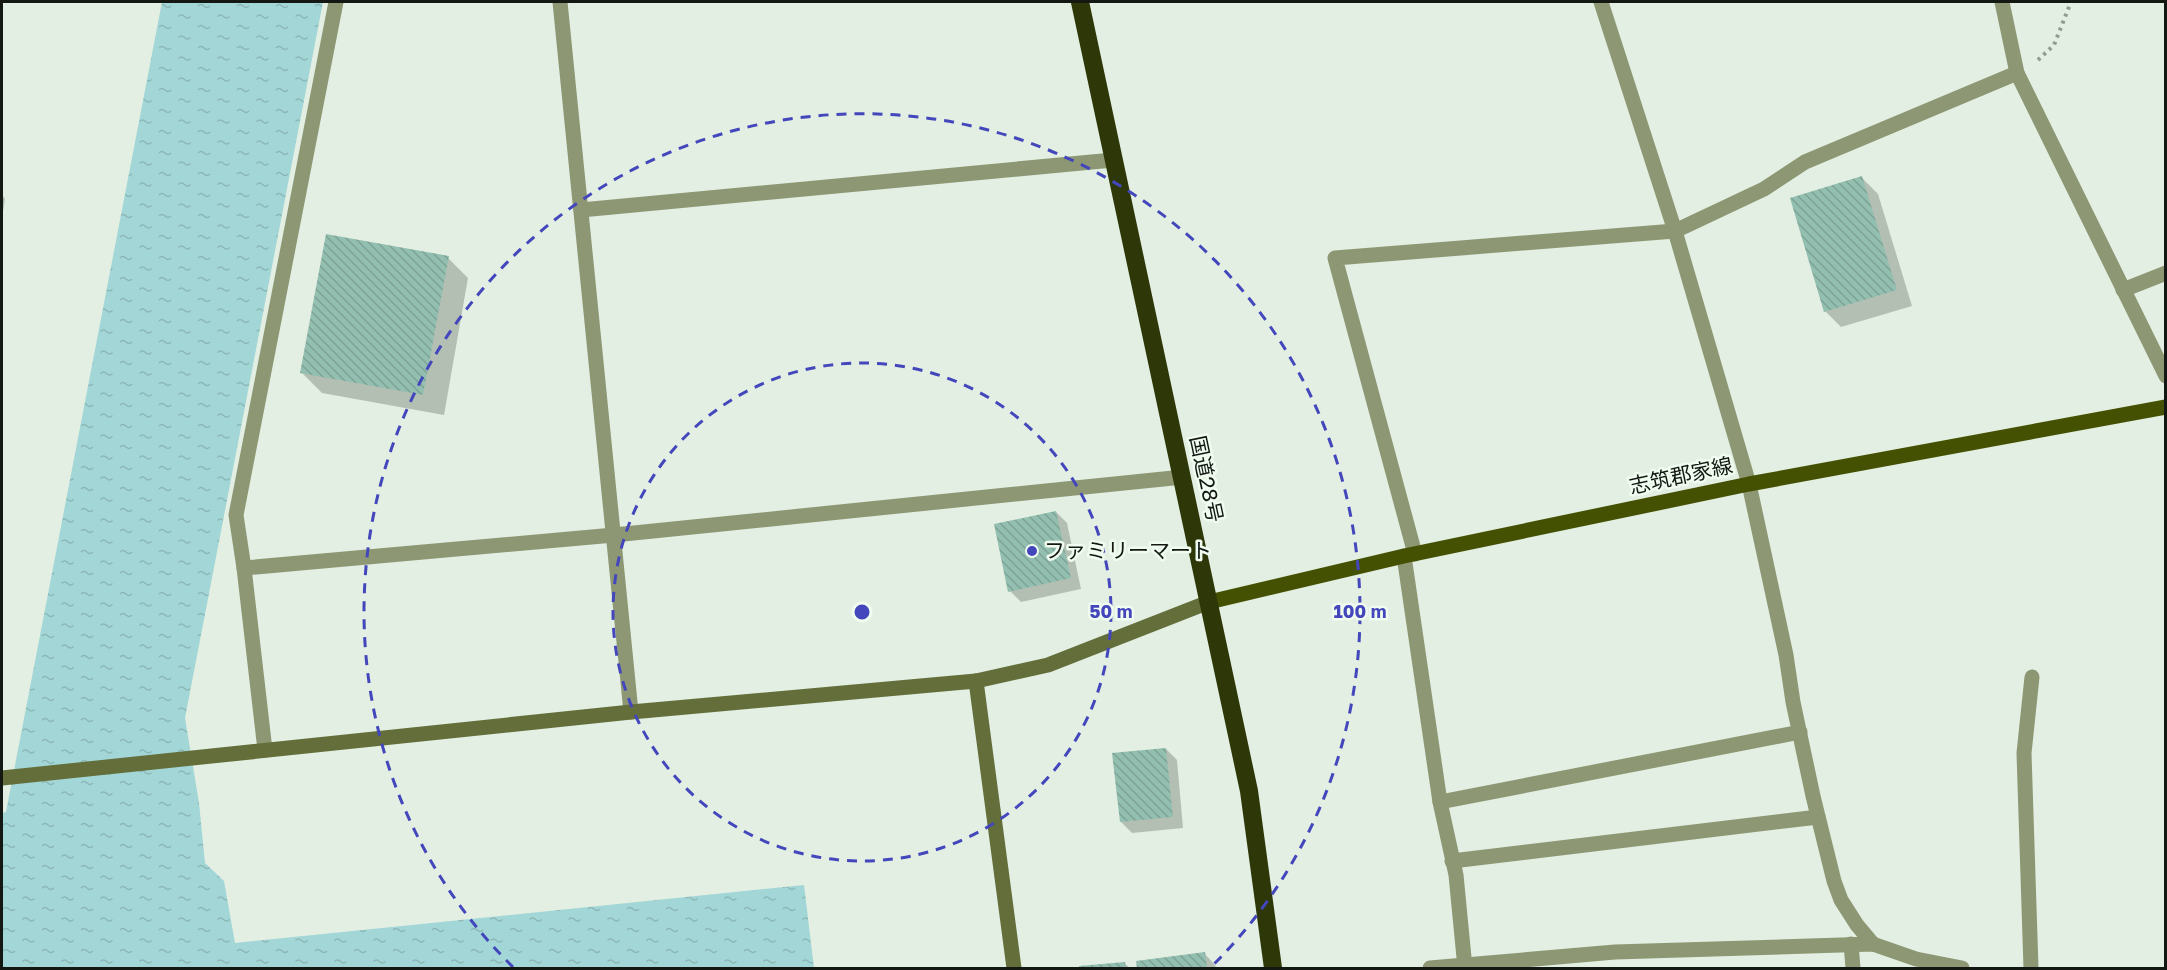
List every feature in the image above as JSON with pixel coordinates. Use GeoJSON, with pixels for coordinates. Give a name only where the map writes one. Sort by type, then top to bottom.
{"type":"FeatureCollection","features":[{"type":"Feature","properties":{"kind":"highway","name":"国道28号"},"geometry":{"type":"LineString","coordinates":[[1080,2],[1249,791],[1273,969]]}},
{"type":"Feature","properties":{"kind":"main road","name":"志筑郡家線"},"geometry":{"type":"LineString","coordinates":[[1209,602],[1409,555],[1749,483],[2166,407]]}},
{"type":"Feature","properties":{"kind":"street"},"geometry":{"type":"LineString","coordinates":[[260,751],[244,568],[236,515],[336,2]]}},
{"type":"Feature","properties":{"kind":"street"},"geometry":{"type":"LineString","coordinates":[[560,2],[631,712]]}},
{"type":"Feature","properties":{"kind":"street"},"geometry":{"type":"LineString","coordinates":[[1601,2],[1675,231],[1749,483],[1833,881],[1841,900],[1873,944]]}},
{"type":"Feature","properties":{"kind":"street"},"geometry":{"type":"LineString","coordinates":[[2002,2],[2017,73],[2166,376]]}},
{"type":"Feature","properties":{"kind":"street"},"geometry":{"type":"LineString","coordinates":[[1465,967],[1452,861],[1440,802],[1409,555],[1335,258],[1675,231],[1764,189],[1805,162],[2017,73]]}},
{"type":"Feature","properties":{"kind":"street"},"geometry":{"type":"LineString","coordinates":[[581,210],[1113,160]]}},
{"type":"Feature","properties":{"kind":"street"},"geometry":{"type":"LineString","coordinates":[[2123,290],[2166,273]]}},
{"type":"Feature","properties":{"kind":"street"},"geometry":{"type":"LineString","coordinates":[[244,568],[614,535],[1183,477]]}},
{"type":"Feature","properties":{"kind":"street"},"geometry":{"type":"LineString","coordinates":[[2,778],[631,712],[976,681],[1048,664],[1209,602]]}},
{"type":"Feature","properties":{"kind":"street"},"geometry":{"type":"LineString","coordinates":[[2031,969],[2024,753],[2032,677]]}},
{"type":"Feature","properties":{"kind":"street"},"geometry":{"type":"LineString","coordinates":[[976,681],[1014,969]]}},
{"type":"Feature","properties":{"kind":"street"},"geometry":{"type":"LineString","coordinates":[[1440,802],[1800,732]]}},
{"type":"Feature","properties":{"kind":"street"},"geometry":{"type":"LineString","coordinates":[[1452,861],[1818,817]]}},
{"type":"Feature","properties":{"kind":"street"},"geometry":{"type":"LineString","coordinates":[[1851,944],[1852,969]]}},
{"type":"Feature","properties":{"kind":"street"},"geometry":{"type":"LineString","coordinates":[[1430,969],[1615,952],[1873,944],[1916,959],[1962,969]]}},
{"type":"Feature","properties":{"kind":"path"},"geometry":{"type":"LineString","coordinates":[[2017,73],[2034,63],[2054,45],[2071,2]]}},
{"type":"Feature","properties":{"kind":"water"},"geometry":{"type":"Polygon","coordinates":[[[162,2],[323,2],[185,718],[199,803],[205,863],[224,881],[235,943],[804,885],[814,968],[2,968],[2,813],[6,812],[162,2]]]}},
{"type":"Feature","properties":{"kind":"building"},"geometry":{"type":"Polygon","coordinates":[[[1862,176],[1897,290],[1824,312],[1790,198],[1862,176]]]}},
{"type":"Feature","properties":{"kind":"building"},"geometry":{"type":"Polygon","coordinates":[[[326,234],[449,256],[423,395],[300,373],[326,234]]]}},
{"type":"Feature","properties":{"kind":"building","name":"ファミリーマート"},"geometry":{"type":"Polygon","coordinates":[[[1056,511],[1071,578],[1008,592],[994,524],[1056,511]]]}},
{"type":"Feature","properties":{"kind":"building"},"geometry":{"type":"Polygon","coordinates":[[[1166,748],[1173,817],[1120,822],[1112,753],[1166,748]]]}},
{"type":"Feature","properties":{"kind":"building"},"geometry":{"type":"Polygon","coordinates":[[[1205,952],[1207,968],[1137,968],[1136,961],[1205,952]]]}},
{"type":"Feature","properties":{"kind":"building"},"geometry":{"type":"Polygon","coordinates":[[[1125,962],[1126,968],[1079,968],[1079,966],[1125,962]]]}},
{"type":"Feature","properties":{"kind":"place","name":"ファミリーマート"},"geometry":{"type":"Point","coordinates":[1032,551]}}]}
